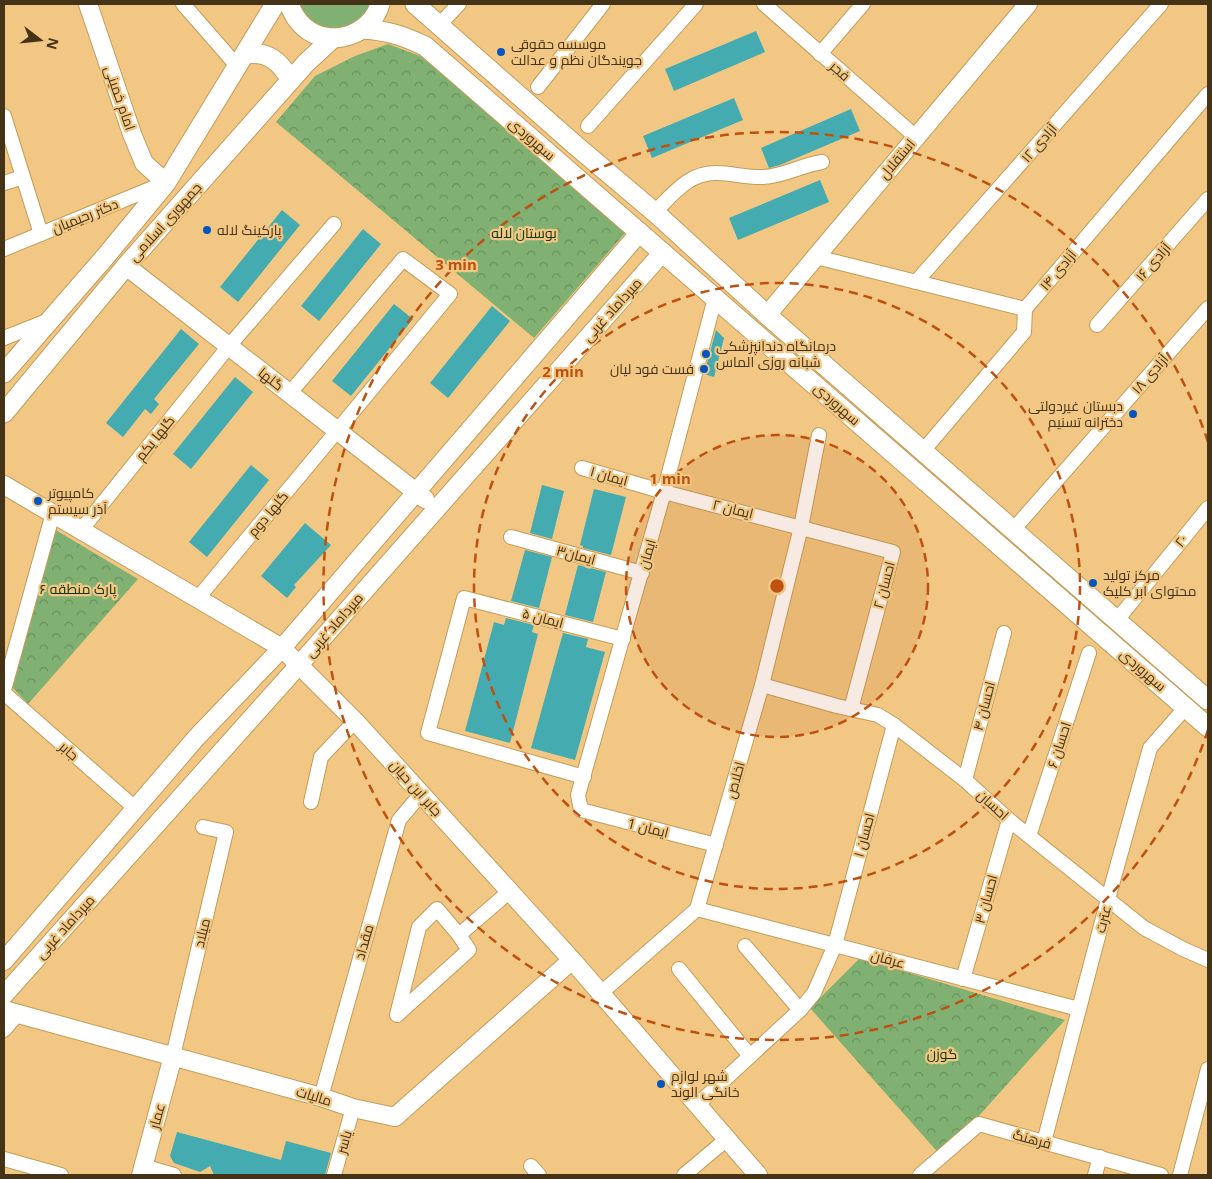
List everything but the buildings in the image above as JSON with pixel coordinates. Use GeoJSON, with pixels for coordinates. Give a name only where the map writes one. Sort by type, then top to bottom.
{"type":"FeatureCollection","features":[{"type":"Feature","properties":{"kind":"main road","name":"جمهوری اسلامی"},"geometry":{"type":"LineString","coordinates":[[4,373],[105,257],[166,183],[276,4]]}},
{"type":"Feature","properties":{"kind":"main road"},"geometry":{"type":"LineString","coordinates":[[289,4],[293,14],[304,27],[317,35],[333,38],[350,36],[363,29],[372,20],[380,4]]}},
{"type":"Feature","properties":{"kind":"main road","name":"سهروردی"},"geometry":{"type":"LineString","coordinates":[[415,4],[655,212],[767,315],[1208,699]]}},
{"type":"Feature","properties":{"kind":"main road","name":"سهروردی"},"geometry":{"type":"LineString","coordinates":[[363,29],[386,31],[402,35],[425,46],[1208,727]]}},
{"type":"Feature","properties":{"kind":"main road","name":"جمهوری اسلامی"},"geometry":{"type":"LineString","coordinates":[[4,413],[126,266],[306,63],[333,38]]}},
{"type":"Feature","properties":{"kind":"main road"},"geometry":{"type":"LineString","coordinates":[[241,61],[256,53],[268,55],[282,66],[291,80]]}},
{"type":"Feature","properties":{"kind":"main road"},"geometry":{"type":"LineString","coordinates":[[525,132],[541,114]]}},
{"type":"Feature","properties":{"kind":"street","name":"امام خمینی"},"geometry":{"type":"LineString","coordinates":[[88,4],[132,134],[144,163],[166,183]]}},
{"type":"Feature","properties":{"kind":"street"},"geometry":{"type":"LineString","coordinates":[[183,4],[241,61]]}},
{"type":"Feature","properties":{"kind":"street"},"geometry":{"type":"LineString","coordinates":[[439,25],[459,4]]}},
{"type":"Feature","properties":{"kind":"street"},"geometry":{"type":"LineString","coordinates":[[538,87],[603,4]]}},
{"type":"Feature","properties":{"kind":"street"},"geometry":{"type":"LineString","coordinates":[[588,126],[696,4]]}},
{"type":"Feature","properties":{"kind":"street","name":"فجر"},"geometry":{"type":"LineString","coordinates":[[764,4],[916,137]]}},
{"type":"Feature","properties":{"kind":"street"},"geometry":{"type":"LineString","coordinates":[[820,54],[863,4]]}},
{"type":"Feature","properties":{"kind":"street","name":"استقلال"},"geometry":{"type":"LineString","coordinates":[[767,315],[1028,4]]}},
{"type":"Feature","properties":{"kind":"street","name":"آزادی ۱۲"},"geometry":{"type":"LineString","coordinates":[[916,282],[1161,4]]}},
{"type":"Feature","properties":{"kind":"street","name":"آزادی ۱۴"},"geometry":{"type":"LineString","coordinates":[[1024,310],[1208,94]]}},
{"type":"Feature","properties":{"kind":"street"},"geometry":{"type":"LineString","coordinates":[[4,116],[7,137],[23,176],[41,234]]}},
{"type":"Feature","properties":{"kind":"street"},"geometry":{"type":"LineString","coordinates":[[655,212],[686,181],[698,176],[716,172],[761,177],[777,175],[822,162]]}},
{"type":"Feature","properties":{"kind":"street"},"geometry":{"type":"LineString","coordinates":[[4,183],[23,176]]}},
{"type":"Feature","properties":{"kind":"street","name":"دکتر رحیمیان"},"geometry":{"type":"LineString","coordinates":[[4,250],[166,183]]}},
{"type":"Feature","properties":{"kind":"street","name":"آزادی ۱۶"},"geometry":{"type":"LineString","coordinates":[[1097,325],[1208,199]]}},
{"type":"Feature","properties":{"kind":"street","name":"گلها یکم"},"geometry":{"type":"LineString","coordinates":[[82,530],[228,346],[334,224]]}},
{"type":"Feature","properties":{"kind":"street","name":"میرداماد غربی"},"geometry":{"type":"LineString","coordinates":[[4,961],[196,738],[282,648],[640,232]]}},
{"type":"Feature","properties":{"kind":"street","name":"میرداماد غربی"},"geometry":{"type":"LineString","coordinates":[[4,995],[299,665],[663,252]]}},
{"type":"Feature","properties":{"kind":"street"},"geometry":{"type":"LineString","coordinates":[[816,257],[1024,310],[1024,332],[923,451]]}},
{"type":"Feature","properties":{"kind":"street","name":"گلها دوم"},"geometry":{"type":"LineString","coordinates":[[198,598],[450,294],[403,259],[290,394]]}},
{"type":"Feature","properties":{"kind":"street","name":"گلها"},"geometry":{"type":"LineString","coordinates":[[126,266],[436,509]]}},
{"type":"Feature","properties":{"kind":"street","name":"ایمان"},"geometry":{"type":"LineString","coordinates":[[581,810],[578,795],[642,573],[715,298]]}},
{"type":"Feature","properties":{"kind":"street","name":"آزادی ۱۸"},"geometry":{"type":"LineString","coordinates":[[1013,530],[1208,308]]}},
{"type":"Feature","properties":{"kind":"street"},"geometry":{"type":"LineString","coordinates":[[4,338],[48,321]]}},
{"type":"Feature","properties":{"kind":"street","name":"اخلاص"},"geometry":{"type":"LineString","coordinates":[[697,909],[762,685],[801,527],[819,436]]}},
{"type":"Feature","properties":{"kind":"street","name":"ایمان ۱"},"geometry":{"type":"LineString","coordinates":[[582,468],[664,492]]}},
{"type":"Feature","properties":{"kind":"street","name":"جابر ابن حیان"},"geometry":{"type":"LineString","coordinates":[[4,485],[282,648],[355,721],[510,891],[758,1175]]}},
{"type":"Feature","properties":{"kind":"street","name":"ایمان ۲"},"geometry":{"type":"LineString","coordinates":[[664,492],[801,527]]}},
{"type":"Feature","properties":{"kind":"street","name":"۲۰"},"geometry":{"type":"LineString","coordinates":[[1117,620],[1208,508]]}},
{"type":"Feature","properties":{"kind":"street"},"geometry":{"type":"LineString","coordinates":[[4,692],[53,513]]}},
{"type":"Feature","properties":{"kind":"street","name":"احسان ۲"},"geometry":{"type":"LineString","coordinates":[[801,527],[893,552],[851,709]]}},
{"type":"Feature","properties":{"kind":"street","name":"ایمان۳"},"geometry":{"type":"LineString","coordinates":[[511,537],[642,573]]}},
{"type":"Feature","properties":{"kind":"street","name":"ایمان ۵"},"geometry":{"type":"LineString","coordinates":[[584,777],[428,733],[464,598],[623,639]]}},
{"type":"Feature","properties":{"kind":"street","name":"احسان ۴"},"geometry":{"type":"LineString","coordinates":[[965,780],[1004,633]]}},
{"type":"Feature","properties":{"kind":"street","name":"احسان ۶"},"geometry":{"type":"LineString","coordinates":[[1029,836],[1089,653]]}},
{"type":"Feature","properties":{"kind":"street","name":"احسان"},"geometry":{"type":"LineString","coordinates":[[762,685],[878,716],[894,725],[965,780],[1009,820],[1144,928],[1208,960]]}},
{"type":"Feature","properties":{"kind":"street","name":"جابر"},"geometry":{"type":"LineString","coordinates":[[4,692],[135,808]]}},
{"type":"Feature","properties":{"kind":"street","name":"عترت"},"geometry":{"type":"LineString","coordinates":[[1044,1142],[1150,748],[1186,707]]}},
{"type":"Feature","properties":{"kind":"street"},"geometry":{"type":"LineString","coordinates":[[311,802],[321,757],[355,721]]}},
{"type":"Feature","properties":{"kind":"street","name":"احسان ۱"},"geometry":{"type":"LineString","coordinates":[[697,1105],[800,1010],[814,993],[835,945],[894,725]]}},
{"type":"Feature","properties":{"kind":"street","name":"مقداد"},"geometry":{"type":"LineString","coordinates":[[320,1097],[399,820],[421,794]]}},
{"type":"Feature","properties":{"kind":"street","name":"ایمان 1"},"geometry":{"type":"LineString","coordinates":[[581,810],[716,845]]}},
{"type":"Feature","properties":{"kind":"street","name":"احسان ۳"},"geometry":{"type":"LineString","coordinates":[[963,979],[1009,820]]}},
{"type":"Feature","properties":{"kind":"street","name":"میلاد"},"geometry":{"type":"LineString","coordinates":[[173,1056],[226,832],[203,827]]}},
{"type":"Feature","properties":{"kind":"street"},"geometry":{"type":"LineString","coordinates":[[459,935],[510,891]]}},
{"type":"Feature","properties":{"kind":"street"},"geometry":{"type":"LineString","coordinates":[[437,909],[459,935],[469,950],[397,1015],[419,927],[437,909]]}},
{"type":"Feature","properties":{"kind":"street"},"geometry":{"type":"LineString","coordinates":[[601,993],[697,909]]}},
{"type":"Feature","properties":{"kind":"street","name":"عرفان"},"geometry":{"type":"LineString","coordinates":[[697,909],[1079,1009]]}},
{"type":"Feature","properties":{"kind":"street"},"geometry":{"type":"LineString","coordinates":[[745,946],[800,1010]]}},
{"type":"Feature","properties":{"kind":"street","name":"مالیات"},"geometry":{"type":"LineString","coordinates":[[11,1012],[320,1097],[353,1108],[395,1117],[572,960]]}},
{"type":"Feature","properties":{"kind":"street"},"geometry":{"type":"LineString","coordinates":[[679,969],[750,1056]]}},
{"type":"Feature","properties":{"kind":"street"},"geometry":{"type":"LineString","coordinates":[[4,1030],[11,1012]]}},
{"type":"Feature","properties":{"kind":"street","name":"عمار"},"geometry":{"type":"LineString","coordinates":[[142,1171],[173,1056]]}},
{"type":"Feature","properties":{"kind":"street"},"geometry":{"type":"LineString","coordinates":[[1180,1175],[1208,1069]]}},
{"type":"Feature","properties":{"kind":"street","name":"یاسر"},"geometry":{"type":"LineString","coordinates":[[334,1175],[353,1108]]}},
{"type":"Feature","properties":{"kind":"street","name":"فرهنگ"},"geometry":{"type":"LineString","coordinates":[[920,1175],[979,1124],[1160,1175]]}},
{"type":"Feature","properties":{"kind":"street"},"geometry":{"type":"LineString","coordinates":[[684,1175],[727,1140]]}},
{"type":"Feature","properties":{"kind":"street"},"geometry":{"type":"LineString","coordinates":[[1095,1175],[1100,1157]]}},
{"type":"Feature","properties":{"kind":"street"},"geometry":{"type":"LineString","coordinates":[[4,1159],[61,1175]]}},
{"type":"Feature","properties":{"kind":"street"},"geometry":{"type":"LineString","coordinates":[[142,1171],[174,1175]]}},
{"type":"Feature","properties":{"kind":"green space"},"geometry":{"type":"Polygon","coordinates":[[[289,4],[380,4],[333,38],[289,4]]]}},
{"type":"Feature","properties":{"kind":"green space","name":"بوستان لاله"},"geometry":{"type":"Polygon","coordinates":[[[388,44],[420,56],[632,225],[534,338],[276,122],[315,76],[355,56],[388,44]]]}},
{"type":"Feature","properties":{"kind":"green space","name":"پارک منطقه ۶"},"geometry":{"type":"Polygon","coordinates":[[[54,529],[138,579],[28,704],[12,687],[54,529]]]}},
{"type":"Feature","properties":{"kind":"green space","name":"گوزن"},"geometry":{"type":"Polygon","coordinates":[[[860,958],[1065,1020],[942,1157],[810,1008],[860,958]]]}},
{"type":"Feature","properties":{"kind":"place","name":"موسسه حقوقی جویندگان نظم و عدالت"},"geometry":{"type":"Point","coordinates":[501,52]}},
{"type":"Feature","properties":{"kind":"place","name":"پارکینگ لاله"},"geometry":{"type":"Point","coordinates":[207,230]}},
{"type":"Feature","properties":{"kind":"place","name":"درمانگاه دندان‍‍پزشکی شبانه روزی الماس"},"geometry":{"type":"Point","coordinates":[706,354]}},
{"type":"Feature","properties":{"kind":"place","name":"فست فود لیان"},"geometry":{"type":"Point","coordinates":[704,369]}},
{"type":"Feature","properties":{"kind":"place","name":"دبستان غیردولتی دخترانه تسنیم"},"geometry":{"type":"Point","coordinates":[1133,414]}},
{"type":"Feature","properties":{"kind":"place","name":"کامپیوتر آذر سیستم"},"geometry":{"type":"Point","coordinates":[38,501]}},
{"type":"Feature","properties":{"kind":"place","name":"مرکز تولید محتوای ابر کلیک"},"geometry":{"type":"Point","coordinates":[1093,583]}},
{"type":"Feature","properties":{"kind":"place","name":"شهر لوازم خانگی الوند"},"geometry":{"type":"Point","coordinates":[661,1084]}}]}
